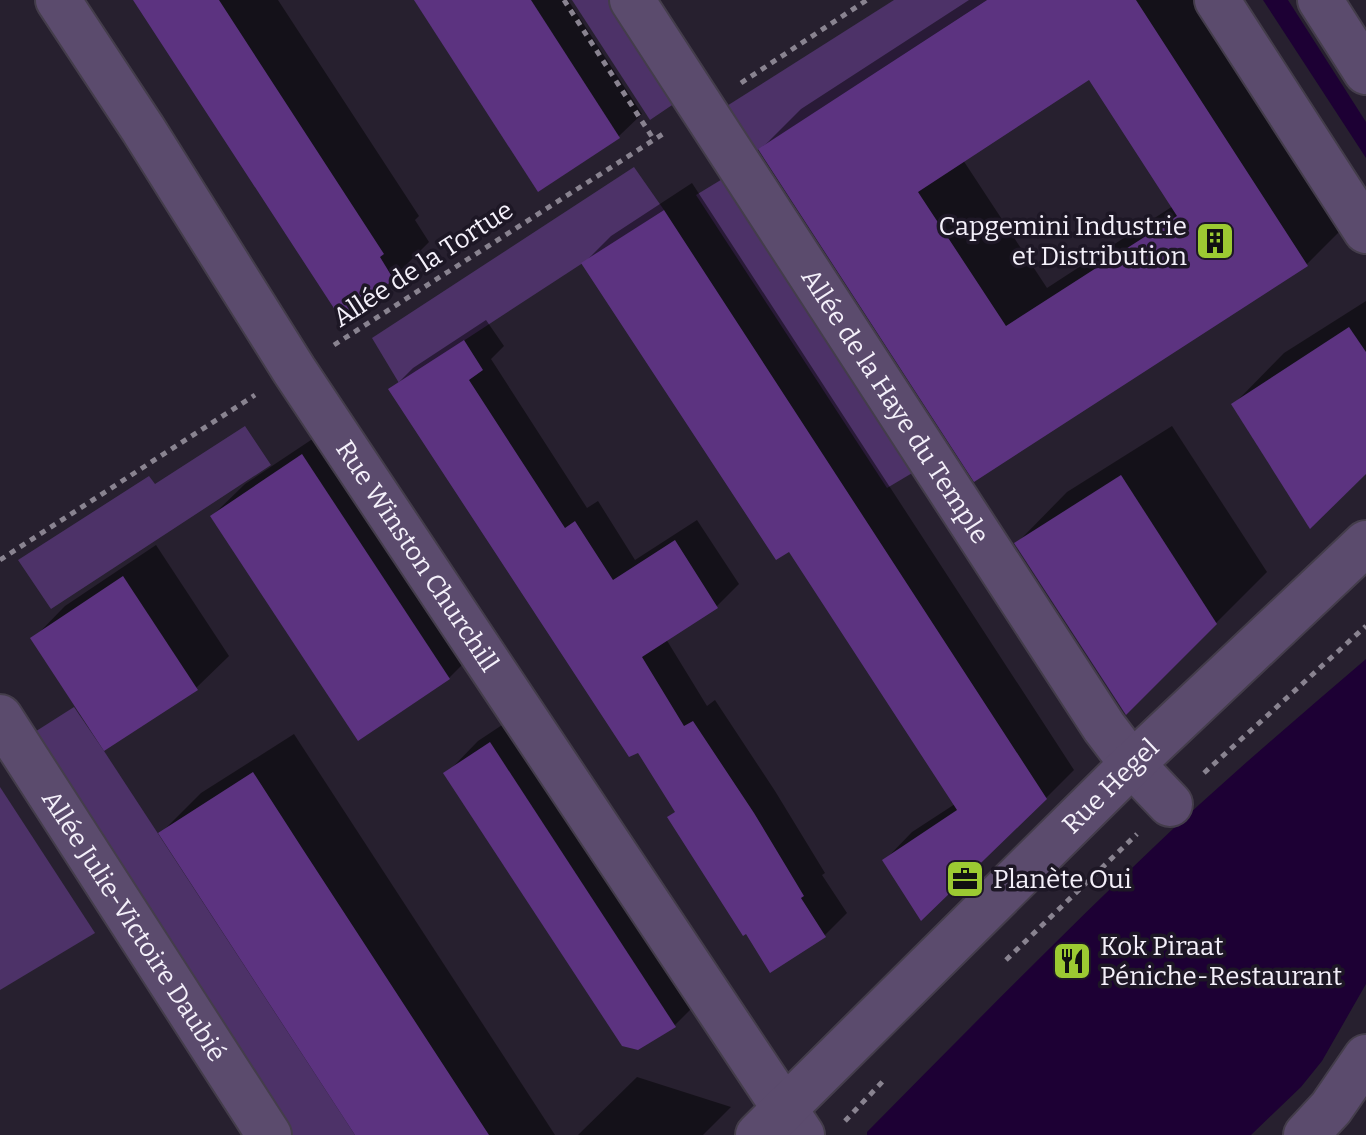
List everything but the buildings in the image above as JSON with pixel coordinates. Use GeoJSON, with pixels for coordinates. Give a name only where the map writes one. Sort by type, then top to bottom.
{"type":"FeatureCollection","features":[{"type":"Feature","properties":{"kind":"street","name":"Rue Winston Churchill"},"geometry":{"type":"LineString","coordinates":[[58,0],[781,1126]]}},
{"type":"Feature","properties":{"kind":"street","name":"Allée de la Haye du Temple"},"geometry":{"type":"LineString","coordinates":[[632,0],[1087,701],[1132,764],[1170,804]]}},
{"type":"Feature","properties":{"kind":"street"},"geometry":{"type":"LineString","coordinates":[[1217,0],[1366,231]]}},
{"type":"Feature","properties":{"kind":"street"},"geometry":{"type":"LineString","coordinates":[[1320,0],[1366,72]]}},
{"type":"Feature","properties":{"kind":"street","name":"Rue Hegel"},"geometry":{"type":"LineString","coordinates":[[781,1126],[1132,764],[1366,543]]}},
{"type":"Feature","properties":{"kind":"street","name":"Allée Julie-Victoire Daubié"},"geometry":{"type":"LineString","coordinates":[[0,717],[269,1135]]}},
{"type":"Feature","properties":{"kind":"street"},"geometry":{"type":"LineString","coordinates":[[1306,1135],[1331,1108],[1366,1057]]}},
{"type":"Feature","properties":{"kind":"path"},"geometry":{"type":"LineString","coordinates":[[564,0],[654,140]]}},
{"type":"Feature","properties":{"kind":"path","name":"Allée de la Tortue"},"geometry":{"type":"LineString","coordinates":[[0,560],[703,109],[867,0]]}},
{"type":"Feature","properties":{"kind":"path","name":"Rue Hegel"},"geometry":{"type":"LineString","coordinates":[[996,969],[1170,804],[1366,626]]}},
{"type":"Feature","properties":{"kind":"path"},"geometry":{"type":"LineString","coordinates":[[843,1124],[886,1078]]}},
{"type":"Feature","properties":{"kind":"shaded area"},"geometry":{"type":"Polygon","coordinates":[[[572,0],[617,0],[681,99],[650,120],[572,0]]]}},
{"type":"Feature","properties":{"kind":"shaded area"},"geometry":{"type":"Polygon","coordinates":[[[894,0],[987,0],[751,154],[722,109],[894,0]]]}},
{"type":"Feature","properties":{"kind":"shaded area"},"geometry":{"type":"Polygon","coordinates":[[[1263,0],[1288,0],[1366,122],[1366,158],[1263,0]]]}},
{"type":"Feature","properties":{"kind":"shaded area"},"geometry":{"type":"Polygon","coordinates":[[[634,167],[664,210],[399,383],[372,338],[634,167]]]}},
{"type":"Feature","properties":{"kind":"shaded area"},"geometry":{"type":"Polygon","coordinates":[[[729,175],[919,469],[887,488],[696,195],[729,175]]]}},
{"type":"Feature","properties":{"kind":"shaded area"},"geometry":{"type":"Polygon","coordinates":[[[245,426],[271,465],[51,609],[18,560],[149,476],[155,484],[245,426]]]}},
{"type":"Feature","properties":{"kind":"shaded area"},"geometry":{"type":"Polygon","coordinates":[[[1366,659],[1366,984],[1322,1061],[1301,1087],[1251,1135],[867,1135],[1010,987],[1156,845],[1366,659]]]}},
{"type":"Feature","properties":{"kind":"shaded area"},"geometry":{"type":"Polygon","coordinates":[[[74,707],[355,1135],[291,1135],[30,735],[74,707]]]}},
{"type":"Feature","properties":{"kind":"shaded area"},"geometry":{"type":"Polygon","coordinates":[[[0,787],[95,933],[0,990],[0,787]]]}},
{"type":"Feature","properties":{"kind":"place","name":"Capgemini Industrie et Distribution"},"geometry":{"type":"Point","coordinates":[1215,241]}},
{"type":"Feature","properties":{"kind":"place","name":"Planète Oui"},"geometry":{"type":"Point","coordinates":[965,879]}},
{"type":"Feature","properties":{"kind":"place","name":"Kok Piraat Péniche-Restaurant"},"geometry":{"type":"Point","coordinates":[1072,961]}}]}
